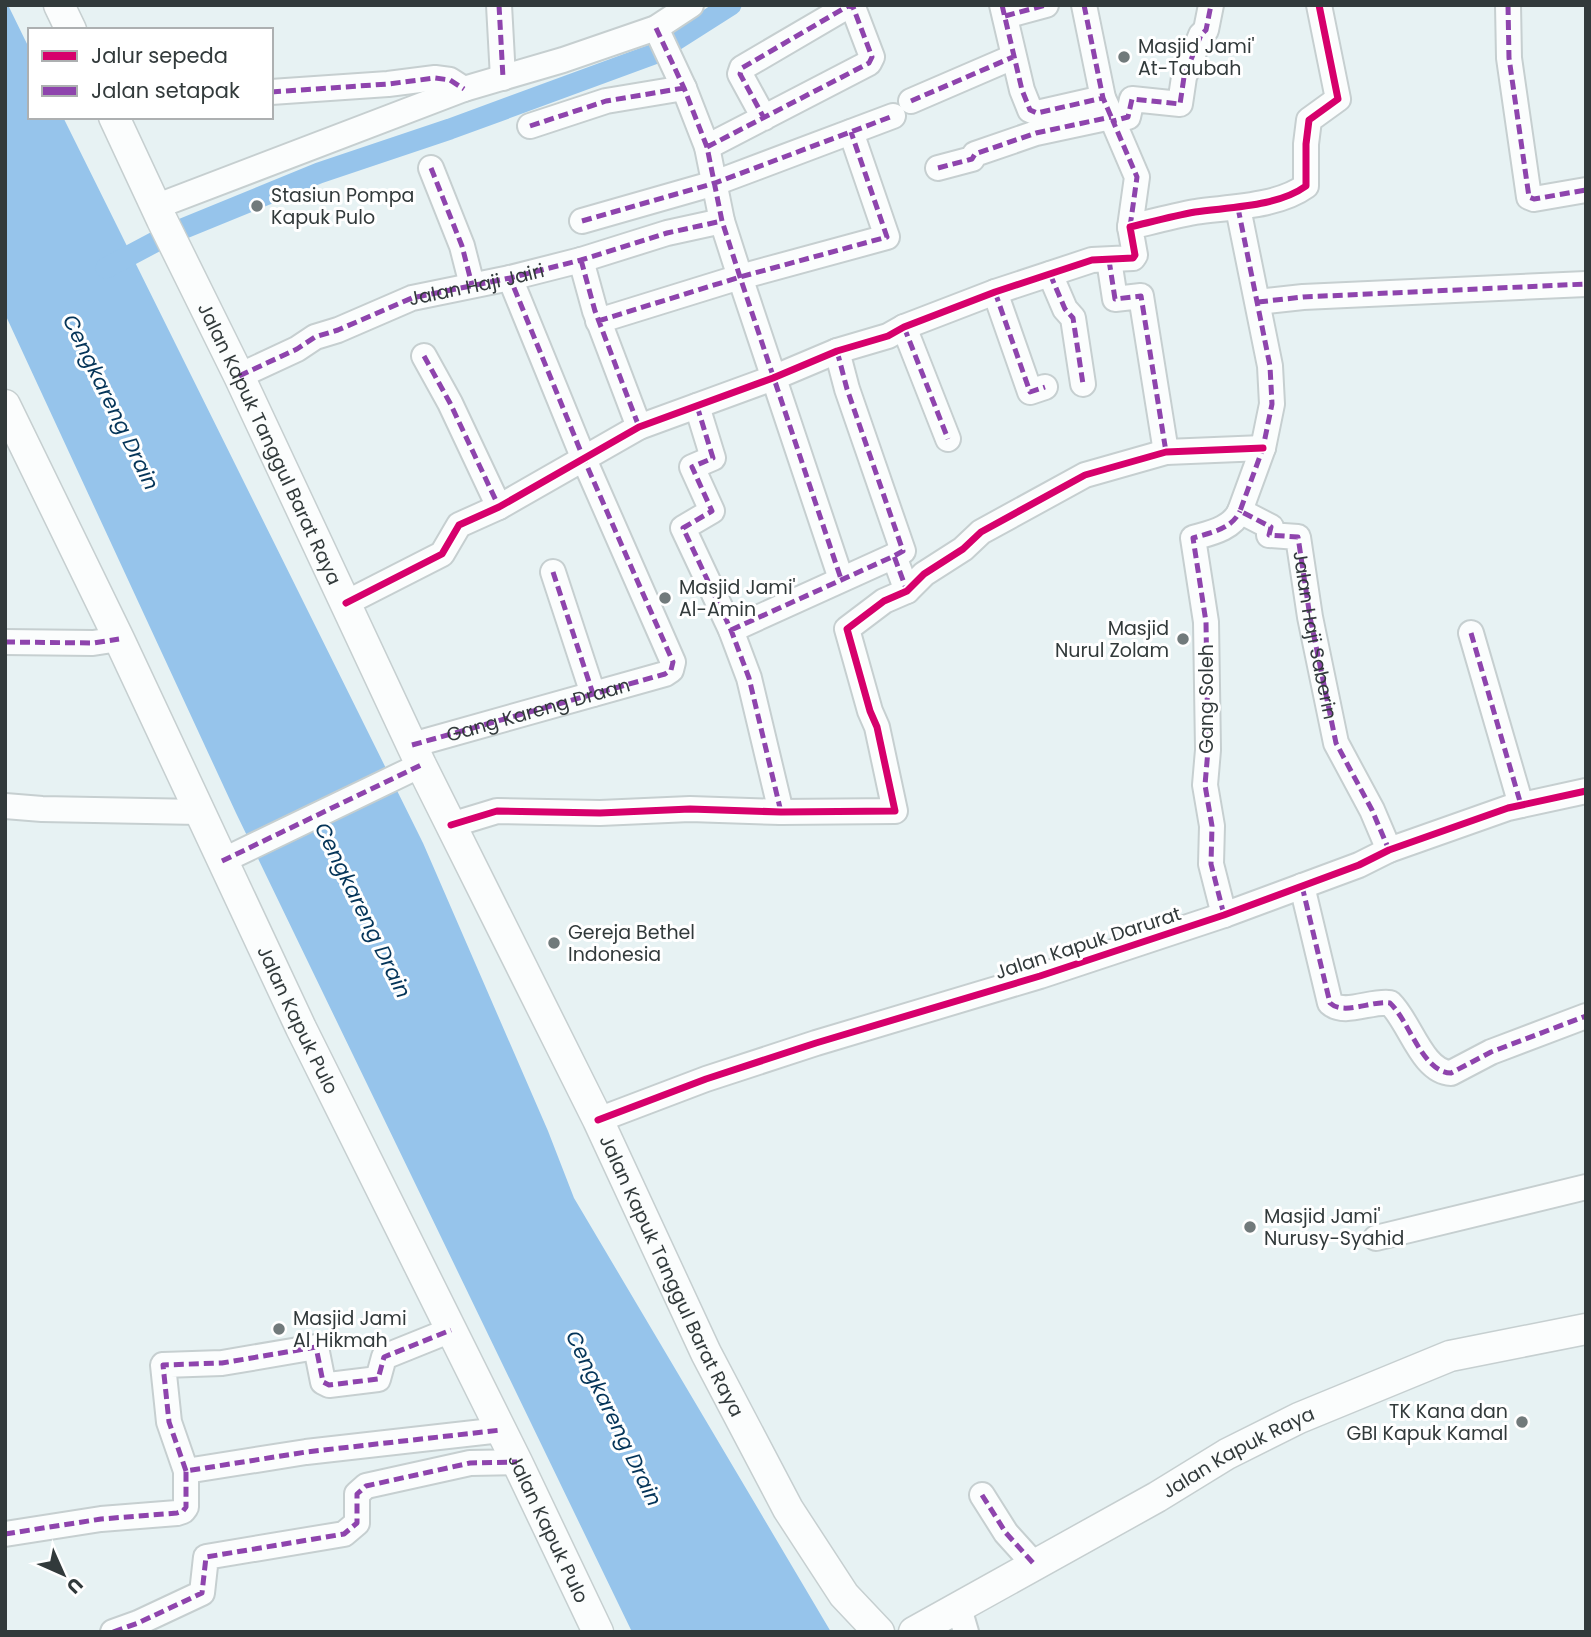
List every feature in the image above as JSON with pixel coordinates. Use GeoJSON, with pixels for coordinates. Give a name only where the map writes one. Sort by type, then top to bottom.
{"type":"FeatureCollection","features":[{"type":"Feature","properties":{"kind":"main road"},"geometry":{"type":"LineString","coordinates":[[59,5],[70,28]]}},
{"type":"Feature","properties":{"kind":"main road"},"geometry":{"type":"LineString","coordinates":[[115,119],[158,213]]}},
{"type":"Feature","properties":{"kind":"main road","name":"Jalan Kapuk Tanggul Barat Raya"},"geometry":{"type":"LineString","coordinates":[[158,213],[239,376],[346,603],[413,761],[451,825],[598,1120],[706,1353],[788,1509],[844,1595],[879,1632]]}},
{"type":"Feature","properties":{"kind":"main road","name":"Jalan Kapuk Pulo"},"geometry":{"type":"LineString","coordinates":[[5,405],[200,812],[233,856],[301,1028],[517,1462],[598,1632]]}},
{"type":"Feature","properties":{"kind":"main road","name":"Jalan Kapuk Raya"},"geometry":{"type":"LineString","coordinates":[[914,1632],[962,1620],[1034,1564],[1157,1497],[1227,1454],[1299,1418],[1450,1356],[1586,1329]]}},
{"type":"Feature","properties":{"kind":"street"},"geometry":{"type":"LineString","coordinates":[[499,5],[503,78]]}},
{"type":"Feature","properties":{"kind":"street"},"geometry":{"type":"LineString","coordinates":[[158,213],[464,89],[659,35],[691,5]]}},
{"type":"Feature","properties":{"kind":"street"},"geometry":{"type":"LineString","coordinates":[[1046,5],[1003,10],[1013,57],[1030,110],[1037,113],[1109,112],[1128,117],[1132,99],[1180,104],[1184,77],[1201,35],[1206,30],[1211,5]]}},
{"type":"Feature","properties":{"kind":"street"},"geometry":{"type":"LineString","coordinates":[[346,603],[442,554],[459,525],[499,507],[639,427],[773,378],[837,351],[888,337],[905,327],[995,292],[1092,260],[1133,258],[1135,255],[1130,227],[1137,177],[1109,112],[1084,5]]}},
{"type":"Feature","properties":{"kind":"street"},"geometry":{"type":"LineString","coordinates":[[1130,227],[1195,212],[1238,208],[1296,194],[1306,186],[1309,120],[1338,99],[1319,5]]}},
{"type":"Feature","properties":{"kind":"street"},"geometry":{"type":"LineString","coordinates":[[1508,5],[1509,58],[1529,197],[1534,199],[1586,190]]}},
{"type":"Feature","properties":{"kind":"street"},"geometry":{"type":"LineString","coordinates":[[707,147],[764,118],[870,63],[872,57],[853,7],[848,6],[742,68],[740,74],[764,118]]}},
{"type":"Feature","properties":{"kind":"street"},"geometry":{"type":"LineString","coordinates":[[659,35],[683,85],[707,147],[722,220],[841,579]]}},
{"type":"Feature","properties":{"kind":"street"},"geometry":{"type":"LineString","coordinates":[[582,221],[715,183],[851,132],[1013,57]]}},
{"type":"Feature","properties":{"kind":"street"},"geometry":{"type":"LineString","coordinates":[[273,92],[435,78],[450,80],[464,89]]}},
{"type":"Feature","properties":{"kind":"street"},"geometry":{"type":"LineString","coordinates":[[530,126],[607,101],[683,85]]}},
{"type":"Feature","properties":{"kind":"street"},"geometry":{"type":"LineString","coordinates":[[938,168],[972,159],[975,154],[1036,133],[1109,112]]}},
{"type":"Feature","properties":{"kind":"street"},"geometry":{"type":"LineString","coordinates":[[598,321],[740,277],[887,237],[851,132]]}},
{"type":"Feature","properties":{"kind":"street"},"geometry":{"type":"LineString","coordinates":[[431,168],[463,246],[471,285]]}},
{"type":"Feature","properties":{"kind":"street"},"geometry":{"type":"LineString","coordinates":[[1238,208],[1270,366],[1272,404],[1264,448],[1240,511]]}},
{"type":"Feature","properties":{"kind":"street","name":"Jalan Haji Jairi"},"geometry":{"type":"LineString","coordinates":[[239,376],[297,349],[316,337],[412,298],[510,278],[722,220]]}},
{"type":"Feature","properties":{"kind":"street"},"geometry":{"type":"LineString","coordinates":[[581,260],[598,321],[639,427]]}},
{"type":"Feature","properties":{"kind":"street"},"geometry":{"type":"LineString","coordinates":[[1109,260],[1115,299],[1140,296],[1166,452]]}},
{"type":"Feature","properties":{"kind":"street"},"geometry":{"type":"LineString","coordinates":[[1050,274],[1065,309],[1073,318],[1083,384]]}},
{"type":"Feature","properties":{"kind":"street"},"geometry":{"type":"LineString","coordinates":[[510,278],[583,457]]}},
{"type":"Feature","properties":{"kind":"street"},"geometry":{"type":"LineString","coordinates":[[1258,302],[1303,297],[1586,284]]}},
{"type":"Feature","properties":{"kind":"street"},"geometry":{"type":"LineString","coordinates":[[995,292],[1030,391],[1045,387]]}},
{"type":"Feature","properties":{"kind":"street"},"geometry":{"type":"LineString","coordinates":[[905,327],[948,439]]}},
{"type":"Feature","properties":{"kind":"street"},"geometry":{"type":"LineString","coordinates":[[731,630],[902,551],[847,389],[837,351]]}},
{"type":"Feature","properties":{"kind":"street"},"geometry":{"type":"LineString","coordinates":[[424,356],[450,403],[499,507]]}},
{"type":"Feature","properties":{"kind":"street"},"geometry":{"type":"LineString","coordinates":[[697,406],[713,457],[692,467],[712,512],[682,528],[731,630],[750,678],[781,812]]}},
{"type":"Feature","properties":{"kind":"street"},"geometry":{"type":"LineString","coordinates":[[451,825],[497,811],[600,813],[690,809],[781,812],[896,810],[877,727],[847,629],[884,601],[907,591],[924,574],[962,549],[981,532],[1085,475],[1166,452],[1264,448]]}},
{"type":"Feature","properties":{"kind":"street","name":"Gang Kareng Draan"},"geometry":{"type":"LineString","coordinates":[[233,856],[413,761],[593,694],[671,670],[673,662],[583,457]]}},
{"type":"Feature","properties":{"kind":"street","name":"Jalan Haji Saberin"},"geometry":{"type":"LineString","coordinates":[[1240,511],[1271,527],[1269,535],[1298,537],[1310,617],[1336,743],[1372,810],[1389,850]]}},
{"type":"Feature","properties":{"kind":"street","name":"Gang Soleh"},"geometry":{"type":"LineString","coordinates":[[1224,915],[1210,864],[1212,826],[1205,785],[1208,750],[1206,622],[1193,538],[1222,529],[1238,517],[1240,511]]}},
{"type":"Feature","properties":{"kind":"street"},"geometry":{"type":"LineString","coordinates":[[894,556],[907,591]]}},
{"type":"Feature","properties":{"kind":"street"},"geometry":{"type":"LineString","coordinates":[[552,572],[593,694]]}},
{"type":"Feature","properties":{"kind":"street"},"geometry":{"type":"LineString","coordinates":[[1471,634],[1521,805]]}},
{"type":"Feature","properties":{"kind":"street"},"geometry":{"type":"LineString","coordinates":[[5,642],[93,643],[119,639]]}},
{"type":"Feature","properties":{"kind":"street","name":"Jalan Kapuk Darurat"},"geometry":{"type":"LineString","coordinates":[[598,1120],[706,1079],[816,1042],[1040,976],[1224,915],[1389,850],[1521,805],[1586,791]]}},
{"type":"Feature","properties":{"kind":"street"},"geometry":{"type":"LineString","coordinates":[[5,806],[200,812]]}},
{"type":"Feature","properties":{"kind":"street"},"geometry":{"type":"LineString","coordinates":[[1302,886],[1330,1003],[1340,1008],[1377,1002],[1390,1003],[1402,1017],[1430,1063],[1439,1070],[1451,1073],[1491,1052],[1586,1016]]}},
{"type":"Feature","properties":{"kind":"street"},"geometry":{"type":"LineString","coordinates":[[1376,1238],[1586,1187]]}},
{"type":"Feature","properties":{"kind":"street"},"geometry":{"type":"LineString","coordinates":[[5,1534],[100,1519],[177,1513],[186,1507],[186,1471],[169,1422],[163,1365],[222,1363],[316,1347],[323,1382],[329,1385],[377,1378],[384,1357],[451,1330]]}},
{"type":"Feature","properties":{"kind":"street"},"geometry":{"type":"LineString","coordinates":[[186,1471],[306,1452],[501,1430]]}},
{"type":"Feature","properties":{"kind":"street"},"geometry":{"type":"LineString","coordinates":[[113,1632],[202,1593],[206,1557],[344,1534],[357,1523],[357,1494],[366,1486],[470,1463],[517,1462]]}},
{"type":"Feature","properties":{"kind":"street"},"geometry":{"type":"LineString","coordinates":[[982,1494],[1006,1533],[1034,1564]]}},
{"type":"Feature","properties":{"kind":"water","name":"Cengkareng Drain"},"geometry":{"type":"Polygon","coordinates":[[[5,5],[8,5],[28,46],[28,119],[64,119],[423,843],[548,1131],[574,1198],[831,1632],[632,1632],[236,813],[5,314],[5,5]]]}},
{"type":"Feature","properties":{"kind":"waterway"},"geometry":{"type":"LineString","coordinates":[[106,268],[170,234],[319,173],[450,129],[654,54],[731,5]]}},
{"type":"Feature","properties":{"kind":"marked path"},"geometry":{"type":"LineString","coordinates":[[499,5],[503,78]]}},
{"type":"Feature","properties":{"kind":"marked path"},"geometry":{"type":"LineString","coordinates":[[1002,5],[1022,90],[1030,110],[1037,113],[1103,98]]}},
{"type":"Feature","properties":{"kind":"marked path"},"geometry":{"type":"LineString","coordinates":[[1005,16],[1046,5]]}},
{"type":"Feature","properties":{"kind":"marked path"},"geometry":{"type":"LineString","coordinates":[[1084,5],[1103,98],[1113,121]]}},
{"type":"Feature","properties":{"kind":"marked path"},"geometry":{"type":"LineString","coordinates":[[1130,227],[1137,177],[1113,121],[1128,117],[1132,99],[1180,104],[1184,77],[1201,35],[1206,30],[1211,5]]}},
{"type":"Feature","properties":{"kind":"marked path"},"geometry":{"type":"LineString","coordinates":[[1508,5],[1509,58],[1529,197],[1534,199],[1586,190]]}},
{"type":"Feature","properties":{"kind":"marked path"},"geometry":{"type":"LineString","coordinates":[[707,147],[869,63],[872,57],[853,7],[848,6],[742,68],[740,74],[764,118]]}},
{"type":"Feature","properties":{"kind":"marked path"},"geometry":{"type":"LineString","coordinates":[[656,28],[684,88],[707,147],[722,221],[841,579]]}},
{"type":"Feature","properties":{"kind":"marked path"},"geometry":{"type":"LineString","coordinates":[[911,101],[1013,57]]}},
{"type":"Feature","properties":{"kind":"marked path"},"geometry":{"type":"LineString","coordinates":[[273,92],[435,78],[450,80],[464,89]]}},
{"type":"Feature","properties":{"kind":"marked path"},"geometry":{"type":"LineString","coordinates":[[530,126],[606,101],[684,88]]}},
{"type":"Feature","properties":{"kind":"marked path"},"geometry":{"type":"LineString","coordinates":[[582,221],[715,183],[893,116]]}},
{"type":"Feature","properties":{"kind":"marked path"},"geometry":{"type":"LineString","coordinates":[[938,168],[972,159],[975,154],[1036,133],[1111,117]]}},
{"type":"Feature","properties":{"kind":"marked path"},"geometry":{"type":"LineString","coordinates":[[598,321],[740,277],[887,237],[851,132]]}},
{"type":"Feature","properties":{"kind":"marked path"},"geometry":{"type":"LineString","coordinates":[[431,168],[462,246],[472,285]]}},
{"type":"Feature","properties":{"kind":"marked path"},"geometry":{"type":"LineString","coordinates":[[1238,208],[1270,366],[1272,404],[1263,448],[1240,511],[1271,527],[1269,535],[1298,537],[1310,617],[1336,743],[1372,810],[1389,850]]}},
{"type":"Feature","properties":{"kind":"marked path"},"geometry":{"type":"LineString","coordinates":[[239,376],[297,349],[315,337],[412,298],[510,278],[581,260],[667,233],[722,221]]}},
{"type":"Feature","properties":{"kind":"marked path"},"geometry":{"type":"LineString","coordinates":[[581,260],[595,311],[639,427]]}},
{"type":"Feature","properties":{"kind":"marked path"},"geometry":{"type":"LineString","coordinates":[[1109,260],[1115,299],[1141,296],[1166,452]]}},
{"type":"Feature","properties":{"kind":"marked path"},"geometry":{"type":"LineString","coordinates":[[1050,274],[1065,309],[1073,318],[1083,384]]}},
{"type":"Feature","properties":{"kind":"marked path"},"geometry":{"type":"LineString","coordinates":[[412,745],[665,674],[671,670],[673,662],[583,457],[510,278]]}},
{"type":"Feature","properties":{"kind":"marked path"},"geometry":{"type":"LineString","coordinates":[[1258,302],[1303,297],[1586,284]]}},
{"type":"Feature","properties":{"kind":"marked path"},"geometry":{"type":"LineString","coordinates":[[995,292],[1030,392],[1045,387]]}},
{"type":"Feature","properties":{"kind":"marked path"},"geometry":{"type":"LineString","coordinates":[[904,327],[948,439]]}},
{"type":"Feature","properties":{"kind":"marked path"},"geometry":{"type":"LineString","coordinates":[[837,351],[847,389],[903,551],[894,556]]}},
{"type":"Feature","properties":{"kind":"marked path"},"geometry":{"type":"LineString","coordinates":[[424,356],[450,403],[499,507]]}},
{"type":"Feature","properties":{"kind":"marked path"},"geometry":{"type":"LineString","coordinates":[[697,406],[713,458],[692,467],[712,511],[683,528],[731,630],[749,678],[781,812]]}},
{"type":"Feature","properties":{"kind":"marked path"},"geometry":{"type":"LineString","coordinates":[[1224,915],[1211,864],[1212,826],[1205,785],[1208,750],[1206,622],[1193,538],[1226,526],[1240,511]]}},
{"type":"Feature","properties":{"kind":"marked path"},"geometry":{"type":"LineString","coordinates":[[731,630],[894,556],[907,591]]}},
{"type":"Feature","properties":{"kind":"marked path"},"geometry":{"type":"LineString","coordinates":[[553,572],[593,694]]}},
{"type":"Feature","properties":{"kind":"marked path"},"geometry":{"type":"LineString","coordinates":[[1471,633],[1521,805]]}},
{"type":"Feature","properties":{"kind":"marked path"},"geometry":{"type":"LineString","coordinates":[[5,642],[93,643],[119,639]]}},
{"type":"Feature","properties":{"kind":"marked path"},"geometry":{"type":"LineString","coordinates":[[222,861],[421,765]]}},
{"type":"Feature","properties":{"kind":"marked path"},"geometry":{"type":"LineString","coordinates":[[1302,886],[1330,1003],[1343,1008],[1390,1003],[1424,1055],[1441,1070],[1451,1073],[1491,1052],[1586,1016]]}},
{"type":"Feature","properties":{"kind":"marked path"},"geometry":{"type":"LineString","coordinates":[[186,1471],[169,1422],[163,1365],[222,1363],[316,1347],[323,1382],[329,1385],[378,1379],[384,1357],[451,1330]]}},
{"type":"Feature","properties":{"kind":"marked path"},"geometry":{"type":"LineString","coordinates":[[5,1534],[101,1519],[183,1511],[186,1507],[186,1471],[306,1452],[501,1430]]}},
{"type":"Feature","properties":{"kind":"marked path"},"geometry":{"type":"LineString","coordinates":[[113,1632],[202,1593],[206,1557],[344,1534],[357,1523],[357,1494],[366,1486],[470,1463],[517,1462]]}},
{"type":"Feature","properties":{"kind":"marked path"},"geometry":{"type":"LineString","coordinates":[[982,1495],[1006,1533],[1034,1564]]}},
{"type":"Feature","properties":{"kind":"cycle path"},"geometry":{"type":"LineString","coordinates":[[346,603],[442,554],[459,525],[499,507],[639,427],[773,378],[837,351],[888,336],[904,327],[995,292],[1092,260],[1133,258],[1135,255],[1130,227],[1195,212],[1267,202],[1306,186],[1309,120],[1338,99],[1319,5]]}},
{"type":"Feature","properties":{"kind":"cycle path"},"geometry":{"type":"LineString","coordinates":[[451,825],[497,811],[895,811],[877,727],[847,629],[884,601],[907,591],[924,574],[963,549],[981,532],[1085,475],[1166,452],[1263,448]]}},
{"type":"Feature","properties":{"kind":"cycle path"},"geometry":{"type":"LineString","coordinates":[[598,1120],[706,1079],[1040,976],[1224,915],[1359,865],[1389,850],[1508,808],[1586,791]]}},
{"type":"Feature","properties":{"kind":"place","name":"Masjid Jami' At-Taubah"},"geometry":{"type":"Point","coordinates":[1124,57]}},
{"type":"Feature","properties":{"kind":"place","name":"Stasiun Pompa Kapuk Pulo"},"geometry":{"type":"Point","coordinates":[257,206]}},
{"type":"Feature","properties":{"kind":"place","name":"Masjid Jami' Al-Amin"},"geometry":{"type":"Point","coordinates":[665,598]}},
{"type":"Feature","properties":{"kind":"place","name":"Masjid Nurul Zolam"},"geometry":{"type":"Point","coordinates":[1183,639]}},
{"type":"Feature","properties":{"kind":"place","name":"Gereja Bethel Indonesia"},"geometry":{"type":"Point","coordinates":[554,943]}},
{"type":"Feature","properties":{"kind":"place","name":"Masjid Jami' Nurusy-Syahid"},"geometry":{"type":"Point","coordinates":[1250,1227]}},
{"type":"Feature","properties":{"kind":"place","name":"Masjid Jami Al Hikmah"},"geometry":{"type":"Point","coordinates":[279,1329]}},
{"type":"Feature","properties":{"kind":"place","name":"TK Kana dan GBI Kapuk Kamal"},"geometry":{"type":"Point","coordinates":[1522,1422]}}]}
